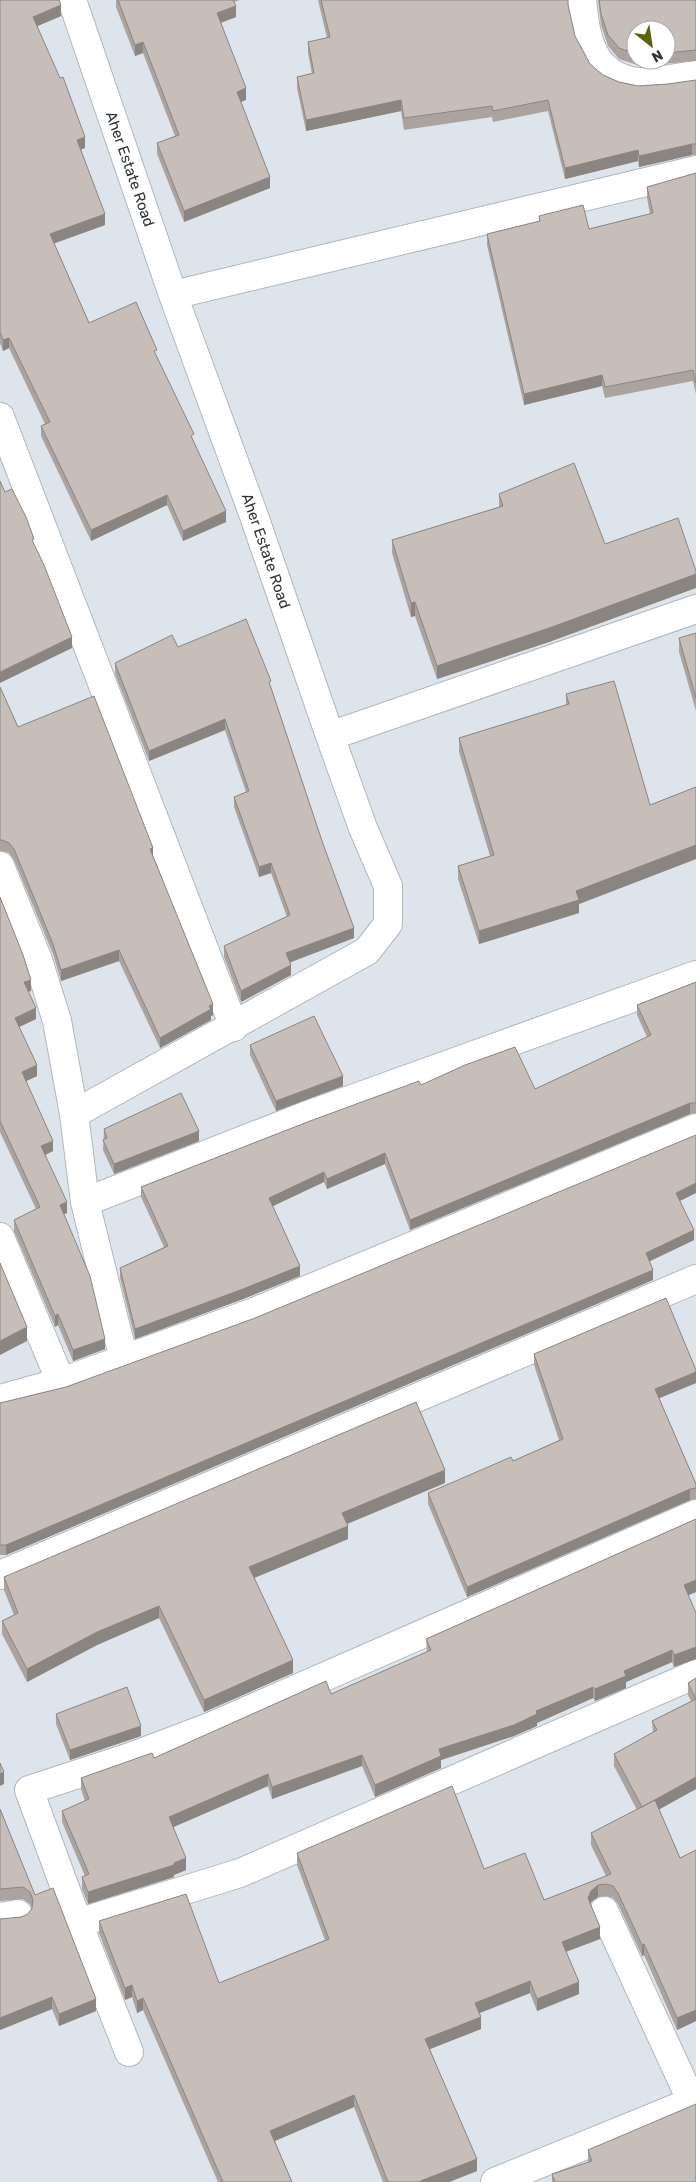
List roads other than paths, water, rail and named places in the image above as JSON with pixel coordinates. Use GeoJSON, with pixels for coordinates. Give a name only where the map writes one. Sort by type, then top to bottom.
{"type":"FeatureCollection","features":[{"type":"Feature","properties":{"kind":"street","name":"Aher Estate Road"},"geometry":{"type":"LineString","coordinates":[[72,0],[173,295],[254,516],[330,736],[363,828],[388,886],[388,924],[367,951],[234,1027],[74,1114]]}},
{"type":"Feature","properties":{"kind":"street"},"geometry":{"type":"LineString","coordinates":[[582,0],[593,55],[611,74],[638,82],[696,75]]}},
{"type":"Feature","properties":{"kind":"street"},"geometry":{"type":"LineString","coordinates":[[173,295],[696,170]]}},
{"type":"Feature","properties":{"kind":"street"},"geometry":{"type":"LineString","coordinates":[[0,417],[234,1027]]}},
{"type":"Feature","properties":{"kind":"street"},"geometry":{"type":"LineString","coordinates":[[330,736],[696,609]]}},
{"type":"Feature","properties":{"kind":"street"},"geometry":{"type":"LineString","coordinates":[[0,866],[38,960],[57,1021],[74,1114],[85,1202],[124,1360]]}},
{"type":"Feature","properties":{"kind":"street"},"geometry":{"type":"LineString","coordinates":[[85,1202],[305,1116],[696,975]]}},
{"type":"Feature","properties":{"kind":"street"},"geometry":{"type":"LineString","coordinates":[[0,1399],[61,1382],[249,1314],[696,1128]]}},
{"type":"Feature","properties":{"kind":"street"},"geometry":{"type":"LineString","coordinates":[[0,1237],[61,1382]]}},
{"type":"Feature","properties":{"kind":"street"},"geometry":{"type":"LineString","coordinates":[[0,1575],[696,1280]]}},
{"type":"Feature","properties":{"kind":"street"},"geometry":{"type":"LineString","coordinates":[[129,2052],[78,1923],[29,1790],[130,1757],[212,1726],[696,1514]]}},
{"type":"Feature","properties":{"kind":"street"},"geometry":{"type":"LineString","coordinates":[[78,1923],[240,1873],[696,1674]]}},
{"type":"Feature","properties":{"kind":"street"},"geometry":{"type":"LineString","coordinates":[[495,2182],[694,2101],[604,1911]]}}]}
